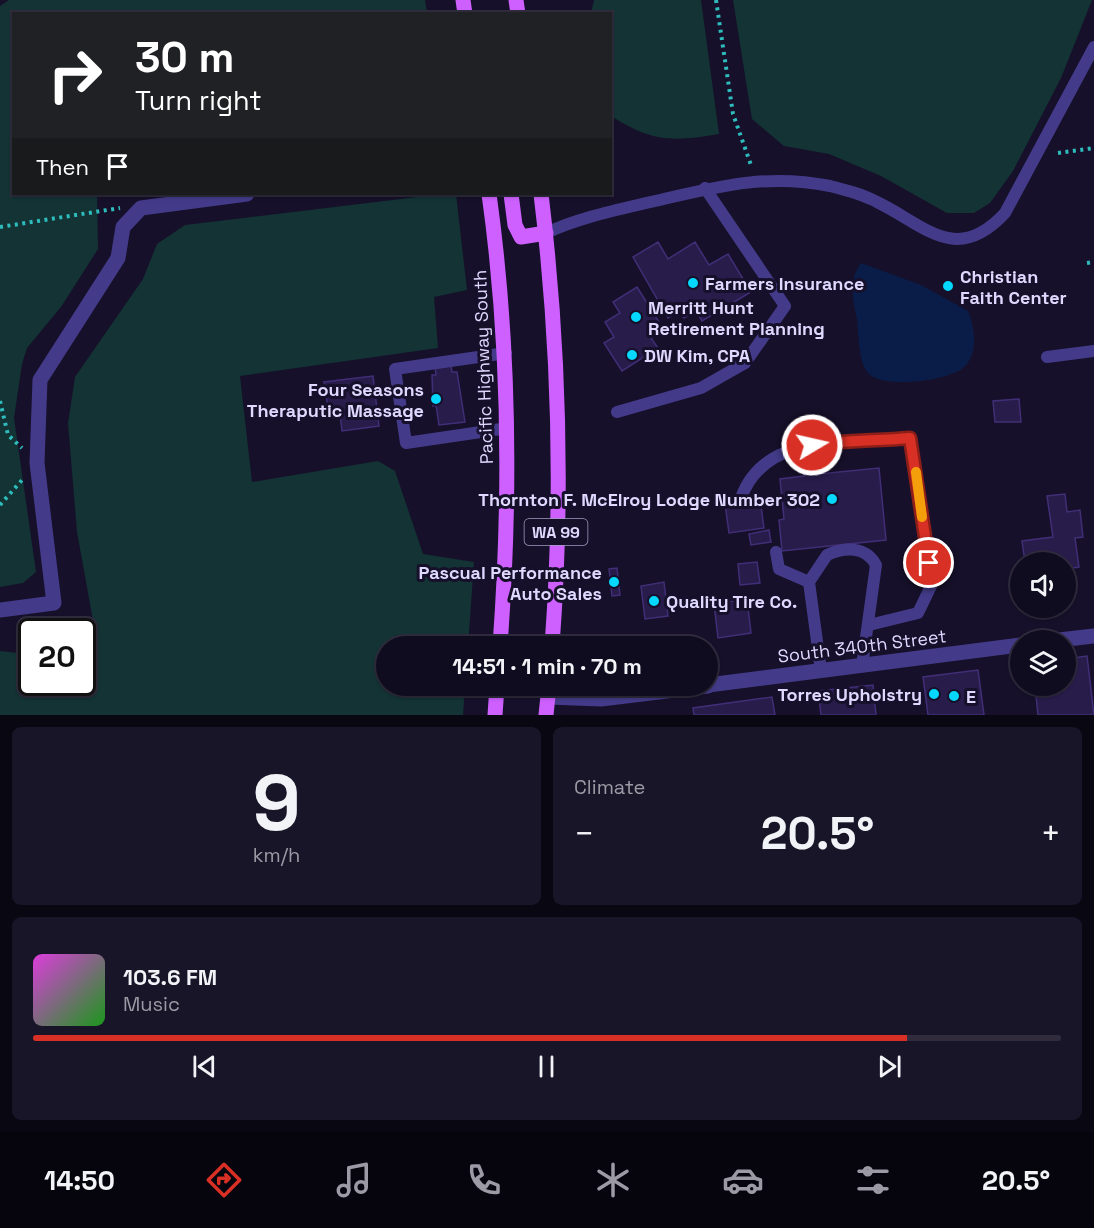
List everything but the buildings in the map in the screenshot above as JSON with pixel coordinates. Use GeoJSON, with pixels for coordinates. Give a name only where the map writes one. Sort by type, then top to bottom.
{"type":"FeatureCollection","features":[{"type":"Feature","properties":{"kind":"main road","name":"Pacific Highway South"},"geometry":{"type":"LineString","coordinates":[[489,195],[498,260],[506,353],[508,428],[500,636]]}},
{"type":"Feature","properties":{"kind":"main road"},"geometry":{"type":"LineString","coordinates":[[511,195],[515,225],[521,237],[546,233]]}},
{"type":"Feature","properties":{"kind":"main road","name":"WA 99"},"geometry":{"type":"LineString","coordinates":[[541,195],[546,233],[553,345],[557,497],[552,636]]}},
{"type":"Feature","properties":{"kind":"main road"},"geometry":{"type":"LineString","coordinates":[[495,715],[496,696]]}},
{"type":"Feature","properties":{"kind":"main road"},"geometry":{"type":"LineString","coordinates":[[546,715],[548,696]]}},
{"type":"Feature","properties":{"kind":"street"},"geometry":{"type":"LineString","coordinates":[[0,610],[54,603],[37,463],[40,380],[118,258],[123,227],[141,208],[239,195]]}},
{"type":"Feature","properties":{"kind":"street"},"geometry":{"type":"LineString","coordinates":[[1076,638],[1094,636]]}},
{"type":"Feature","properties":{"kind":"street","name":"South 340th Street"},"geometry":{"type":"LineString","coordinates":[[718,685],[1010,646]]}},
{"type":"Feature","properties":{"kind":"street","name":"South 340th Street"},"geometry":{"type":"LineString","coordinates":[[581,696],[601,699],[626,696]]}},
{"type":"Feature","properties":{"kind":"lane"},"geometry":{"type":"LineString","coordinates":[[546,233],[578,218],[705,188],[754,181],[800,181],[856,193],[878,202],[931,234],[945,238],[964,238],[980,233],[994,225],[1015,197],[1094,47]]}},
{"type":"Feature","properties":{"kind":"lane"},"geometry":{"type":"LineString","coordinates":[[617,412],[701,388],[745,363],[785,306],[705,188]]}},
{"type":"Feature","properties":{"kind":"lane"},"geometry":{"type":"LineString","coordinates":[[1047,357],[1094,351]]}},
{"type":"Feature","properties":{"kind":"lane"},"geometry":{"type":"LineString","coordinates":[[506,353],[395,369],[406,443],[508,428]]}},
{"type":"Feature","properties":{"kind":"lane"},"geometry":{"type":"LineString","coordinates":[[741,498],[765,461],[789,451],[846,440],[870,442],[910,438],[932,584],[918,613],[869,625]]}},
{"type":"Feature","properties":{"kind":"lane"},"geometry":{"type":"LineString","coordinates":[[821,671],[809,582],[827,555],[857,549],[872,557],[876,565],[862,666]]}},
{"type":"Feature","properties":{"kind":"lane"},"geometry":{"type":"LineString","coordinates":[[776,552],[779,569],[809,582]]}},
{"type":"Feature","properties":{"kind":"path"},"geometry":{"type":"LineString","coordinates":[[716,0],[733,114],[744,143],[754,181]]}},
{"type":"Feature","properties":{"kind":"path"},"geometry":{"type":"LineString","coordinates":[[1058,153],[1094,148]]}},
{"type":"Feature","properties":{"kind":"path"},"geometry":{"type":"LineString","coordinates":[[0,227],[111,207],[141,208]]}},
{"type":"Feature","properties":{"kind":"path"},"geometry":{"type":"LineString","coordinates":[[1087,263],[1094,262]]}},
{"type":"Feature","properties":{"kind":"path"},"geometry":{"type":"LineString","coordinates":[[0,401],[8,435],[37,463],[0,505]]}},
{"type":"Feature","properties":{"kind":"green space"},"geometry":{"type":"Polygon","coordinates":[[[9,0],[425,0],[427,12],[12,12],[12,195],[97,195],[98,249],[61,307],[27,348],[22,364],[14,418],[36,572],[23,583],[0,587],[0,6],[9,0]]]}},
{"type":"Feature","properties":{"kind":"green space"},"geometry":{"type":"Polygon","coordinates":[[[594,0],[701,0],[719,134],[675,139],[663,138],[639,131],[612,117],[612,12],[591,12],[594,0]]]}},
{"type":"Feature","properties":{"kind":"green space"},"geometry":{"type":"Polygon","coordinates":[[[733,0],[1092,0],[1061,78],[1013,171],[990,203],[974,213],[947,213],[881,176],[829,154],[784,146],[752,119],[733,0]]]}},
{"type":"Feature","properties":{"kind":"green space"},"geometry":{"type":"Polygon","coordinates":[[[434,195],[456,195],[467,290],[434,297],[438,348],[240,376],[252,482],[378,461],[395,471],[423,554],[474,562],[469,636],[376,636],[376,696],[464,696],[463,715],[0,715],[0,651],[18,653],[18,696],[96,696],[96,618],[93,618],[77,532],[68,423],[75,377],[143,279],[157,244],[185,225],[434,195]]]}},
{"type":"Feature","properties":{"kind":"water"},"geometry":{"type":"Polygon","coordinates":[[[861,263],[921,285],[968,311],[974,341],[972,356],[968,363],[955,373],[916,382],[888,381],[877,379],[869,374],[861,356],[853,297],[854,277],[861,263]]]}},
{"type":"Feature","properties":{"kind":"slow traffic"},"geometry":{"type":"LineString","coordinates":[[916,472],[922,517]]}},
{"type":"Feature","properties":{"kind":"place","name":"Farmers Insurance"},"geometry":{"type":"Point","coordinates":[693,283]}},
{"type":"Feature","properties":{"kind":"place","name":"Christian Faith Center"},"geometry":{"type":"Point","coordinates":[948,286]}},
{"type":"Feature","properties":{"kind":"place","name":"Merritt Hunt Retirement Planning"},"geometry":{"type":"Point","coordinates":[636,317]}},
{"type":"Feature","properties":{"kind":"place","name":"DW Kim, CPA"},"geometry":{"type":"Point","coordinates":[632,355]}},
{"type":"Feature","properties":{"kind":"place","name":"Four Seasons Theraputic Massage"},"geometry":{"type":"Point","coordinates":[436,399]}},
{"type":"Feature","properties":{"kind":"place","name":"Thornton F. McElroy Lodge Number 302"},"geometry":{"type":"Point","coordinates":[832,499]}},
{"type":"Feature","properties":{"kind":"place","name":"Pascual Performance Auto Sales"},"geometry":{"type":"Point","coordinates":[614,582]}},
{"type":"Feature","properties":{"kind":"place","name":"Quality Tire Co."},"geometry":{"type":"Point","coordinates":[654,601]}},
{"type":"Feature","properties":{"kind":"place","name":"Torres Upholstry"},"geometry":{"type":"Point","coordinates":[934,694]}},
{"type":"Feature","properties":{"kind":"place","name":"E"},"geometry":{"type":"Point","coordinates":[954,696]}},
{"type":"Feature","properties":{"kind":"route"},"geometry":{"type":"LineString","coordinates":[[812,445],[846,440],[870,442],[910,438],[929,563]]}}]}
